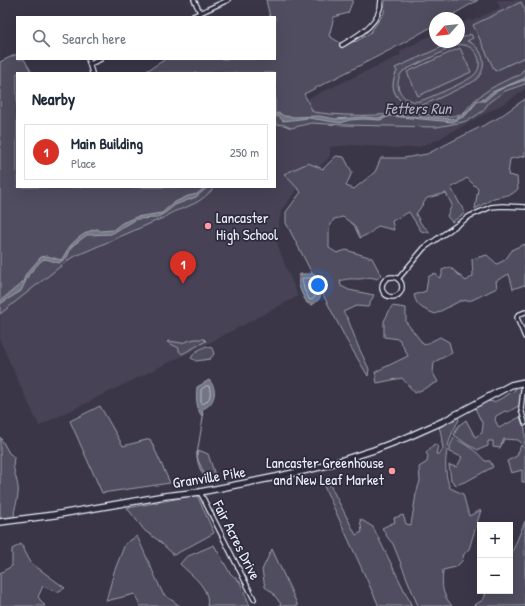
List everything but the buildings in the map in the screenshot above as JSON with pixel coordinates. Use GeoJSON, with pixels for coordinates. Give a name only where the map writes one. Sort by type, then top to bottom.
{"type":"FeatureCollection","features":[{"type":"Feature","properties":{"kind":"highway","name":"Granville Pike"},"geometry":{"type":"LineString","coordinates":[[0,522],[54,515],[165,496],[200,492],[292,474],[361,455],[429,429],[511,385],[525,382]]}},
{"type":"Feature","properties":{"kind":"street"},"geometry":{"type":"LineString","coordinates":[[194,0],[200,12]]}},
{"type":"Feature","properties":{"kind":"street"},"geometry":{"type":"LineString","coordinates":[[193,16],[228,0]]}},
{"type":"Feature","properties":{"kind":"street"},"geometry":{"type":"LineString","coordinates":[[342,45],[369,27],[378,14],[381,0]]}},
{"type":"Feature","properties":{"kind":"street"},"geometry":{"type":"LineString","coordinates":[[88,60],[92,72]]}},
{"type":"Feature","properties":{"kind":"street"},"geometry":{"type":"LineString","coordinates":[[90,64],[99,60]]}},
{"type":"Feature","properties":{"kind":"street"},"geometry":{"type":"LineString","coordinates":[[398,279],[424,248],[470,216],[491,207],[525,207]]}},
{"type":"Feature","properties":{"kind":"street"},"geometry":{"type":"LineString","coordinates":[[391,277],[398,279],[402,285],[400,292],[394,296],[387,295],[383,289],[384,281],[391,277]]}},
{"type":"Feature","properties":{"kind":"street"},"geometry":{"type":"LineString","coordinates":[[525,312],[518,315],[517,318],[525,337]]}},
{"type":"Feature","properties":{"kind":"street"},"geometry":{"type":"LineString","coordinates":[[525,382],[521,409],[525,423]]}},
{"type":"Feature","properties":{"kind":"street","name":"Fair Acres Drive"},"geometry":{"type":"LineString","coordinates":[[200,492],[254,599]]}},
{"type":"Feature","properties":{"kind":"shaded area"},"geometry":{"type":"Polygon","coordinates":[[[266,0],[353,0],[348,13],[334,17],[329,36],[342,44],[357,41],[370,33],[384,13],[385,0],[478,0],[457,12],[429,12],[429,28],[304,94],[313,112],[337,115],[381,115],[407,112],[435,116],[449,116],[464,112],[485,92],[502,82],[520,75],[525,69],[525,84],[505,91],[489,102],[483,111],[471,119],[437,127],[311,123],[291,128],[276,124],[276,72],[145,72],[164,60],[276,60],[276,16],[270,16],[266,0]]]}},
{"type":"Feature","properties":{"kind":"shaded area","name":"Lancaster High School"},"geometry":{"type":"Polygon","coordinates":[[[497,0],[525,0],[525,89],[508,101],[437,140],[418,147],[398,148],[352,145],[330,147],[330,156],[297,189],[281,211],[276,240],[298,296],[209,343],[39,426],[0,341],[0,309],[63,261],[202,188],[276,188],[276,114],[401,55],[400,51],[429,36],[429,48],[465,48],[465,21],[470,19],[472,21],[500,8],[497,0]]]}},
{"type":"Feature","properties":{"kind":"shaded area"},"geometry":{"type":"Polygon","coordinates":[[[521,2],[525,10],[525,57],[495,71],[473,25],[521,2]]]}},
{"type":"Feature","properties":{"kind":"shaded area"},"geometry":{"type":"Polygon","coordinates":[[[471,34],[473,38],[467,41],[478,49],[482,55],[483,61],[481,73],[477,79],[436,100],[417,106],[405,104],[396,95],[393,89],[397,71],[395,68],[440,48],[451,48],[403,71],[400,76],[398,87],[404,97],[408,100],[420,101],[457,85],[476,73],[479,68],[478,56],[470,47],[465,45],[465,36],[471,34]]]}},
{"type":"Feature","properties":{"kind":"shaded area"},"geometry":{"type":"Polygon","coordinates":[[[460,48],[471,72],[418,96],[407,72],[460,48]]]}},
{"type":"Feature","properties":{"kind":"shaded area"},"geometry":{"type":"Polygon","coordinates":[[[16,54],[16,60],[25,60],[31,72],[16,72],[16,188],[214,188],[204,197],[188,207],[174,211],[165,217],[71,258],[0,314],[0,62],[16,54]]]}},
{"type":"Feature","properties":{"kind":"shaded area"},"geometry":{"type":"Polygon","coordinates":[[[525,99],[525,156],[510,159],[508,175],[517,177],[518,189],[512,194],[494,198],[475,209],[478,189],[467,178],[451,188],[465,213],[452,222],[447,216],[452,205],[446,193],[427,198],[416,214],[421,224],[430,233],[421,231],[409,212],[392,221],[394,230],[378,226],[370,233],[360,238],[354,225],[343,217],[334,219],[329,228],[329,248],[337,253],[346,250],[372,258],[381,275],[377,279],[348,279],[340,281],[341,286],[349,290],[374,295],[368,307],[356,306],[343,312],[348,319],[358,346],[369,369],[368,376],[347,341],[286,223],[286,212],[301,192],[284,174],[308,163],[323,169],[336,156],[344,157],[352,172],[346,186],[354,189],[375,172],[381,158],[404,158],[427,154],[498,118],[525,99]]]}},
{"type":"Feature","properties":{"kind":"shaded area"},"geometry":{"type":"Polygon","coordinates":[[[525,244],[525,286],[524,285],[513,289],[509,274],[496,281],[497,288],[472,300],[460,301],[435,314],[422,308],[417,303],[414,295],[426,291],[428,277],[435,273],[439,278],[442,276],[442,270],[450,267],[466,281],[473,276],[472,259],[487,255],[497,264],[505,260],[513,249],[525,244]]]}},
{"type":"Feature","properties":{"kind":"shaded area"},"geometry":{"type":"Polygon","coordinates":[[[392,306],[406,308],[406,322],[424,345],[440,337],[449,342],[452,353],[434,362],[433,373],[438,382],[415,393],[402,378],[377,383],[375,372],[408,356],[399,339],[384,337],[384,321],[392,306]]]}},
{"type":"Feature","properties":{"kind":"shaded area"},"geometry":{"type":"Polygon","coordinates":[[[195,339],[204,339],[206,341],[182,354],[179,351],[179,348],[167,342],[181,343],[195,339]]]}},
{"type":"Feature","properties":{"kind":"shaded area"},"geometry":{"type":"Polygon","coordinates":[[[206,346],[212,348],[214,354],[210,359],[196,361],[191,358],[195,352],[206,346]]]}},
{"type":"Feature","properties":{"kind":"shaded area"},"geometry":{"type":"Polygon","coordinates":[[[517,386],[523,386],[520,405],[508,412],[505,411],[496,416],[495,420],[499,428],[520,417],[525,428],[525,446],[518,440],[504,439],[500,448],[493,447],[493,441],[488,441],[488,446],[478,450],[454,435],[458,426],[466,420],[475,437],[482,433],[483,425],[475,408],[487,401],[494,402],[504,397],[515,390],[517,386]]]}},
{"type":"Feature","properties":{"kind":"shaded area"},"geometry":{"type":"Polygon","coordinates":[[[100,406],[123,446],[150,439],[170,483],[102,493],[70,421],[100,406]]]}},
{"type":"Feature","properties":{"kind":"shaded area"},"geometry":{"type":"Polygon","coordinates":[[[458,417],[459,420],[451,436],[447,453],[447,480],[450,488],[463,494],[469,516],[481,510],[469,549],[464,554],[462,561],[456,567],[443,570],[442,581],[444,593],[452,606],[418,606],[393,544],[382,528],[395,522],[394,518],[403,515],[406,524],[411,525],[416,494],[420,481],[419,467],[427,462],[428,456],[426,453],[434,444],[438,446],[436,454],[440,454],[443,448],[439,427],[458,417]]]}},
{"type":"Feature","properties":{"kind":"shaded area"},"geometry":{"type":"Polygon","coordinates":[[[0,437],[9,453],[14,457],[13,462],[18,485],[18,495],[14,517],[0,518],[0,437]]]}},
{"type":"Feature","properties":{"kind":"shaded area"},"geometry":{"type":"Polygon","coordinates":[[[454,438],[467,445],[485,461],[490,461],[493,467],[467,481],[456,485],[451,480],[449,465],[457,467],[462,457],[450,452],[450,446],[454,438]]]}},
{"type":"Feature","properties":{"kind":"shaded area"},"geometry":{"type":"Polygon","coordinates":[[[521,445],[525,449],[525,482],[522,482],[522,470],[511,473],[507,461],[517,456],[521,445]]]}},
{"type":"Feature","properties":{"kind":"shaded area"},"geometry":{"type":"Polygon","coordinates":[[[201,451],[208,454],[217,481],[212,481],[205,477],[200,469],[197,452],[201,451]]]}},
{"type":"Feature","properties":{"kind":"shaded area"},"geometry":{"type":"Polygon","coordinates":[[[329,483],[356,535],[362,532],[360,519],[373,527],[412,606],[378,606],[323,484],[329,483]]]}},
{"type":"Feature","properties":{"kind":"shaded area"},"geometry":{"type":"Polygon","coordinates":[[[197,495],[214,533],[174,555],[158,540],[145,531],[127,508],[197,495]]]}},
{"type":"Feature","properties":{"kind":"shaded area"},"geometry":{"type":"Polygon","coordinates":[[[525,521],[525,606],[473,606],[483,600],[486,594],[513,594],[513,550],[525,521]]]}},
{"type":"Feature","properties":{"kind":"shaded area"},"geometry":{"type":"Polygon","coordinates":[[[137,536],[163,594],[180,606],[140,606],[135,594],[106,601],[114,572],[125,544],[137,536]]]}},
{"type":"Feature","properties":{"kind":"shaded area"},"geometry":{"type":"Polygon","coordinates":[[[21,544],[31,563],[65,588],[57,592],[43,586],[38,597],[45,606],[0,606],[0,573],[12,566],[12,549],[21,544]]]}},
{"type":"Feature","properties":{"kind":"shaded area"},"geometry":{"type":"Polygon","coordinates":[[[214,545],[230,573],[240,582],[250,606],[207,606],[206,593],[203,588],[199,582],[180,564],[186,557],[214,545]]]}},
{"type":"Feature","properties":{"kind":"shaded area"},"geometry":{"type":"Polygon","coordinates":[[[272,549],[298,606],[278,606],[281,604],[272,592],[265,587],[262,570],[272,549]]]}},
{"type":"Feature","properties":{"kind":"water"},"geometry":{"type":"Polygon","coordinates":[[[525,78],[525,80],[505,87],[494,93],[485,101],[478,101],[465,116],[453,122],[390,116],[380,120],[349,120],[341,123],[309,118],[283,121],[279,116],[276,117],[276,114],[279,113],[284,116],[319,116],[335,119],[363,117],[378,118],[391,115],[455,119],[467,112],[476,101],[484,99],[492,92],[525,78]]]}},
{"type":"Feature","properties":{"kind":"water"},"geometry":{"type":"Polygon","coordinates":[[[204,188],[207,188],[196,197],[175,205],[156,218],[137,219],[111,234],[87,235],[72,246],[67,257],[59,263],[46,259],[42,260],[29,274],[21,291],[0,304],[0,301],[23,282],[26,274],[41,257],[47,256],[61,260],[73,243],[94,229],[98,229],[100,231],[113,230],[122,223],[136,217],[162,213],[173,203],[188,196],[197,194],[204,188]]]}},
{"type":"Feature","properties":{"kind":"water"},"geometry":{"type":"Polygon","coordinates":[[[315,274],[322,282],[321,295],[312,305],[307,303],[300,290],[299,275],[315,274]]]}},
{"type":"Feature","properties":{"kind":"water"},"geometry":{"type":"Polygon","coordinates":[[[209,380],[214,389],[214,395],[209,405],[202,410],[202,416],[198,406],[197,387],[209,380]]]}},
{"type":"Feature","properties":{"kind":"waterway"},"geometry":{"type":"LineString","coordinates":[[202,416],[203,418],[197,454],[198,460],[207,480]]}},
{"type":"Feature","properties":{"kind":"place","name":"Lancaster High School"},"geometry":{"type":"Point","coordinates":[208,226]}},
{"type":"Feature","properties":{"kind":"place","name":"Main Building"},"geometry":{"type":"Point","coordinates":[183,284]}},
{"type":"Feature","properties":{"kind":"place","name":"Lancaster Greenhouse and New Leaf Market"},"geometry":{"type":"Point","coordinates":[392,471]}},
{"type":"Feature","properties":{"kind":"water label","name":"Fetters Run"},"geometry":{"type":"Point","coordinates":[418,108]}}]}
